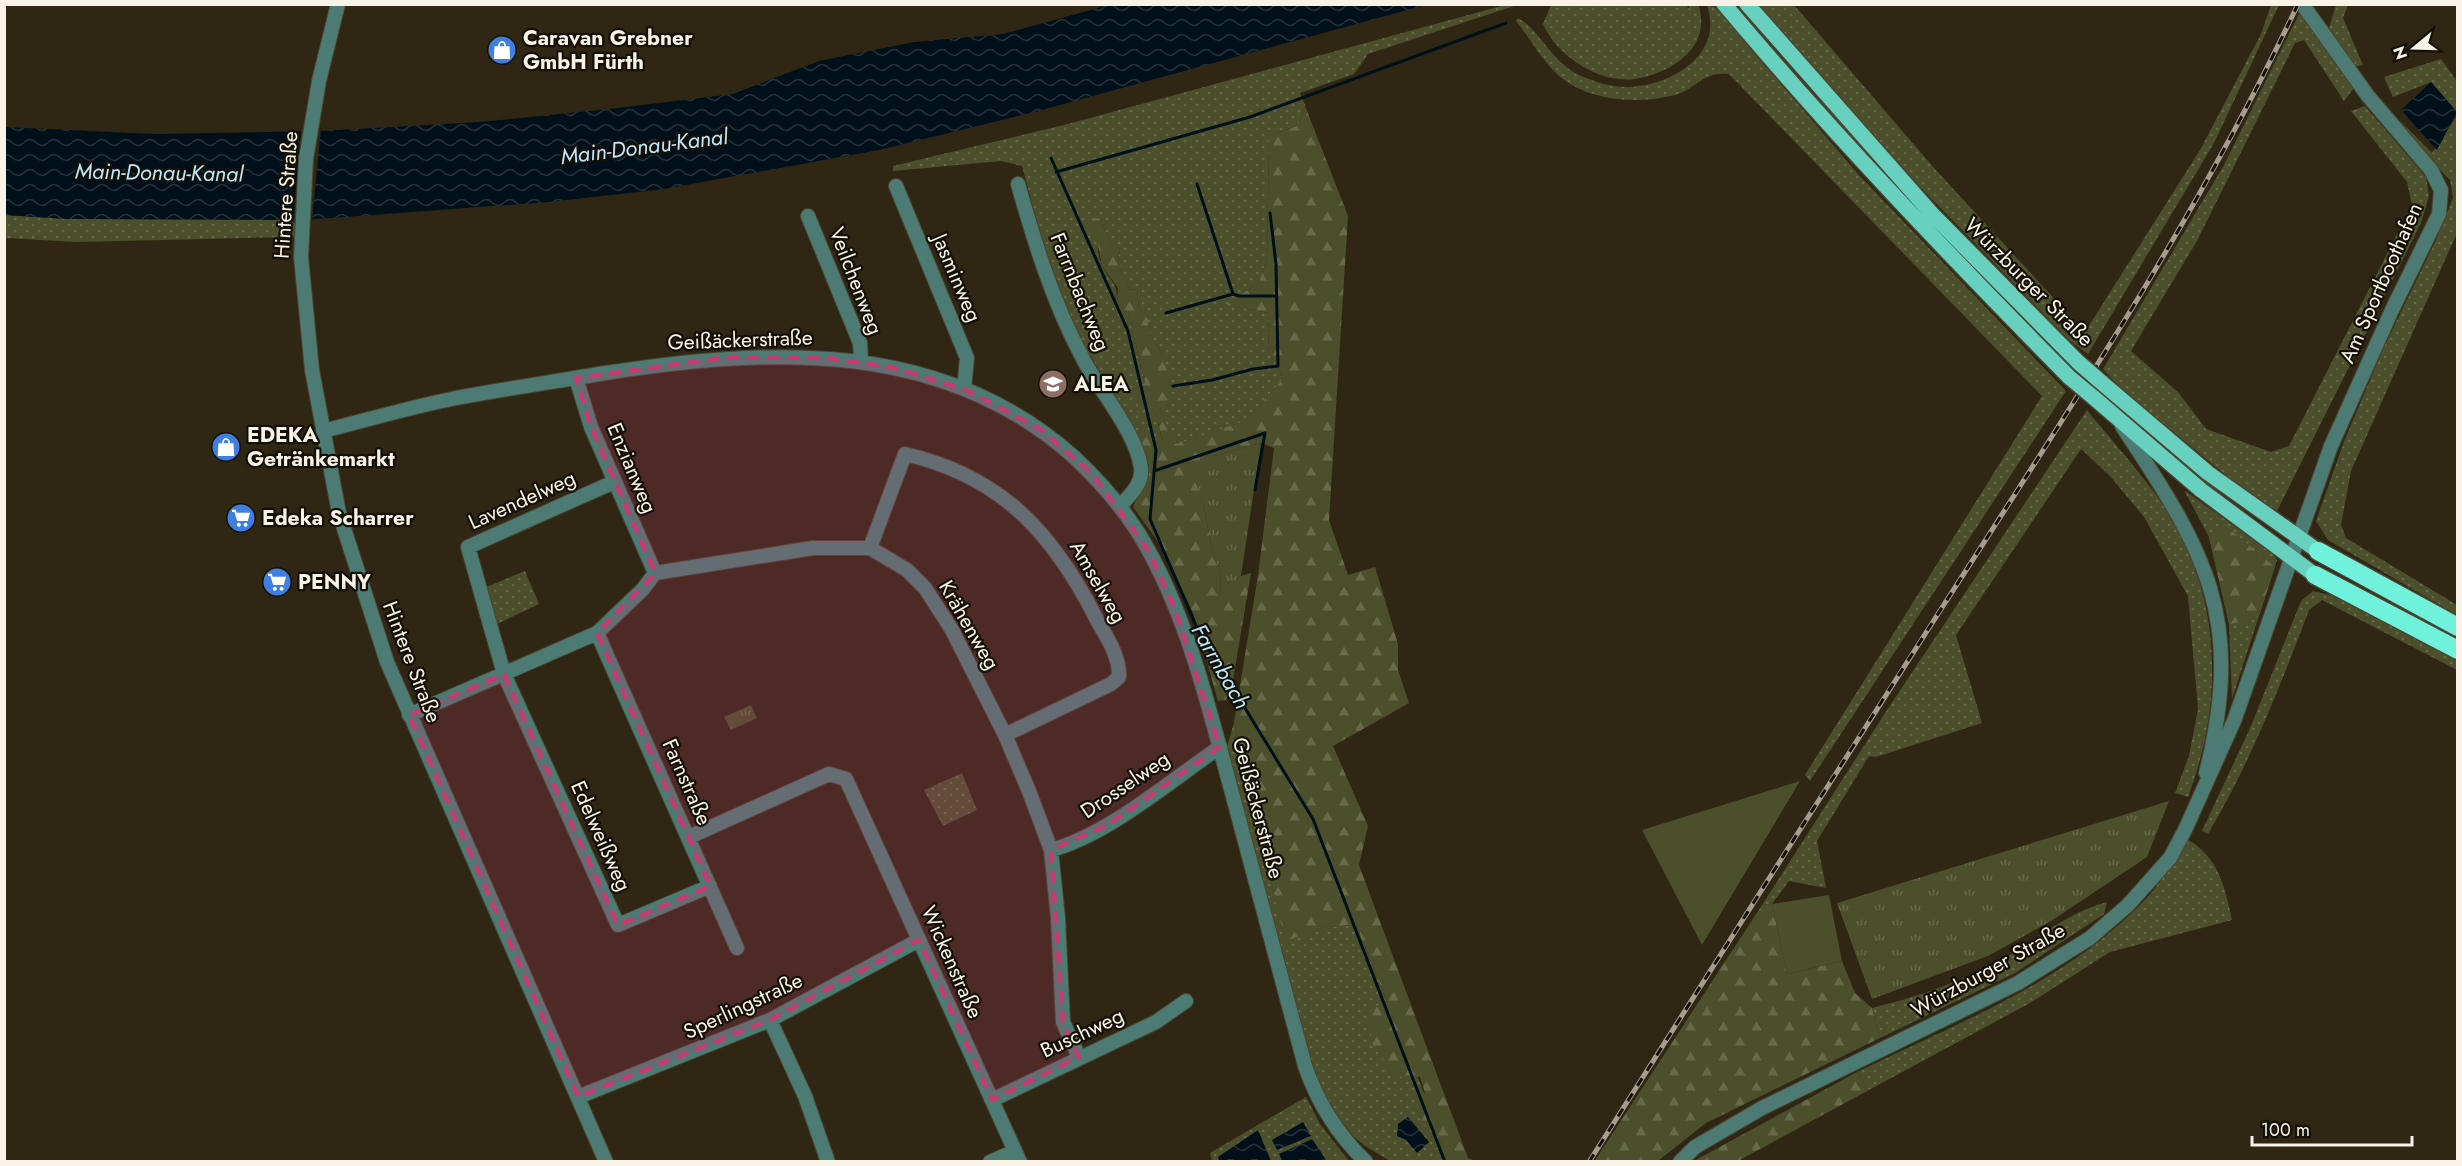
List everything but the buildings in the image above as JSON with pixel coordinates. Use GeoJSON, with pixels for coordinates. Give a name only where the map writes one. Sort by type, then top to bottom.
{"type":"FeatureCollection","features":[{"type":"Feature","properties":{"kind":"highway"},"geometry":{"type":"LineString","coordinates":[[2318,551],[2457,627]]}},
{"type":"Feature","properties":{"kind":"highway"},"geometry":{"type":"LineString","coordinates":[[2315,574],[2457,650]]}},
{"type":"Feature","properties":{"kind":"main road","name":"Würzburger Straße"},"geometry":{"type":"LineString","coordinates":[[1724,4],[1790,84],[1907,212],[2069,377],[2201,490],[2315,574]]}},
{"type":"Feature","properties":{"kind":"main road","name":"Würzburger Straße"},"geometry":{"type":"LineString","coordinates":[[1747,4],[1932,214],[2079,362],[2208,473],[2318,551]]}},
{"type":"Feature","properties":{"kind":"street","name":"Hintere Straße"},"geometry":{"type":"LineString","coordinates":[[338,4],[319,81],[306,159],[301,257],[309,349],[339,513],[368,607],[409,715],[606,1161]]}},
{"type":"Feature","properties":{"kind":"street","name":"Am Sportboothafen"},"geometry":{"type":"LineString","coordinates":[[2291,556],[2331,446],[2391,310],[2436,221],[2441,190],[2431,170],[2368,96],[2306,8]]}},
{"type":"Feature","properties":{"kind":"street","name":"Farrnbachweg"},"geometry":{"type":"LineString","coordinates":[[1018,184],[1047,272],[1071,334],[1091,374],[1121,420],[1141,469],[1138,486],[1120,506]]}},
{"type":"Feature","properties":{"kind":"street","name":"Jasminweg"},"geometry":{"type":"LineString","coordinates":[[896,186],[967,358],[964,389]]}},
{"type":"Feature","properties":{"kind":"street","name":"Veilchenweg"},"geometry":{"type":"LineString","coordinates":[[808,216],[860,343],[861,362]]}},
{"type":"Feature","properties":{"kind":"street","name":"Geißäckerstraße"},"geometry":{"type":"LineString","coordinates":[[322,430],[458,398],[576,378],[727,357],[784,355],[891,367],[964,389],[1000,405],[1039,428],[1091,472],[1120,506],[1149,551],[1175,609],[1220,747],[1305,1066],[1329,1119],[1341,1136],[1366,1161]]}},
{"type":"Feature","properties":{"kind":"street","name":"Enzianweg"},"geometry":{"type":"LineString","coordinates":[[576,378],[591,427],[655,573]]}},
{"type":"Feature","properties":{"kind":"street"},"geometry":{"type":"LineString","coordinates":[[2118,419],[2174,504],[2189,533],[2204,565],[2222,639],[2223,668],[2214,741],[2197,807]]}},
{"type":"Feature","properties":{"kind":"street","name":"Amselweg"},"geometry":{"type":"LineString","coordinates":[[870,548],[905,454],[928,459],[979,483],[1020,511],[1050,541],[1074,575],[1118,661],[1119,677],[1111,684],[1005,735]]}},
{"type":"Feature","properties":{"kind":"street","name":"Lavendelweg"},"geometry":{"type":"LineString","coordinates":[[504,674],[468,547],[614,482]]}},
{"type":"Feature","properties":{"kind":"street"},"geometry":{"type":"LineString","coordinates":[[409,715],[597,633],[643,589],[655,573],[813,548],[870,548]]}},
{"type":"Feature","properties":{"kind":"street","name":"Krähenweg"},"geometry":{"type":"LineString","coordinates":[[870,548],[907,570],[938,605],[1005,735],[1029,791],[1051,850],[1058,918],[1063,1022],[1079,1057]]}},
{"type":"Feature","properties":{"kind":"street","name":"Würzburger Straße"},"geometry":{"type":"LineString","coordinates":[[1680,1161],[1695,1147],[1753,1113],[2018,983],[2090,938],[2128,905],[2170,858],[2197,807],[2234,721],[2291,556]]}},
{"type":"Feature","properties":{"kind":"street","name":"Farnstraße"},"geometry":{"type":"LineString","coordinates":[[597,633],[737,948]]}},
{"type":"Feature","properties":{"kind":"street","name":"Edelweißweg"},"geometry":{"type":"LineString","coordinates":[[504,674],[618,925],[710,886]]}},
{"type":"Feature","properties":{"kind":"street","name":"Drosselweg"},"geometry":{"type":"LineString","coordinates":[[1051,850],[1071,845],[1108,825],[1220,747]]}},
{"type":"Feature","properties":{"kind":"street","name":"Wickenstraße"},"geometry":{"type":"LineString","coordinates":[[689,837],[829,774],[846,779],[1017,1156]]}},
{"type":"Feature","properties":{"kind":"street","name":"Sperlingstraße"},"geometry":{"type":"LineString","coordinates":[[578,1097],[770,1020],[919,940]]}},
{"type":"Feature","properties":{"kind":"street","name":"Buschweg"},"geometry":{"type":"LineString","coordinates":[[992,1100],[1156,1022],[1186,1001]]}},
{"type":"Feature","properties":{"kind":"street"},"geometry":{"type":"LineString","coordinates":[[770,1020],[805,1096],[828,1161]]}},
{"type":"Feature","properties":{"kind":"street"},"geometry":{"type":"LineString","coordinates":[[990,1161],[1017,1156]]}},
{"type":"Feature","properties":{"kind":"highlighted area"},"geometry":{"type":"Polygon","coordinates":[[[727,357],[828,358],[891,367],[964,389],[1039,428],[1091,472],[1149,551],[1175,609],[1220,747],[1108,825],[1051,850],[1063,1022],[1079,1057],[992,1100],[919,940],[770,1020],[578,1097],[409,715],[504,674],[618,925],[710,886],[597,633],[655,573],[591,427],[576,378],[727,357]]]}},
{"type":"Feature","properties":{"kind":"green space"},"geometry":{"type":"Polygon","coordinates":[[[1687,4],[1688,9],[1690,5],[1698,4],[1701,19],[1700,33],[1695,45],[1676,64],[1663,71],[1635,79],[1607,77],[1580,65],[1558,46],[1543,24],[1551,5],[1687,4]]]}},
{"type":"Feature","properties":{"kind":"green space"},"geometry":{"type":"Polygon","coordinates":[[[1505,5],[1517,5],[1368,54],[1354,74],[1300,93],[1305,105],[1298,126],[1269,135],[1267,258],[1259,282],[1227,305],[1269,313],[1268,354],[1278,366],[1283,379],[1246,421],[1175,445],[1160,408],[1163,354],[1148,331],[1148,316],[1139,309],[1137,290],[1129,289],[1118,263],[1120,249],[1110,240],[1100,219],[1098,243],[1100,262],[1115,286],[1117,302],[1128,312],[1145,383],[1132,389],[1156,413],[1162,440],[1137,433],[1079,337],[1046,255],[1022,166],[1001,161],[893,171],[893,166],[1068,124],[1505,5]]]}},
{"type":"Feature","properties":{"kind":"green space"},"geometry":{"type":"Polygon","coordinates":[[[1707,5],[1713,5],[1859,175],[2066,391],[1810,781],[1805,775],[2042,396],[1729,74],[1706,77],[1683,92],[1661,98],[1632,100],[1602,97],[1575,87],[1556,73],[1516,21],[1518,18],[1526,23],[1570,70],[1598,82],[1618,87],[1630,87],[1663,80],[1691,64],[1701,52],[1708,38],[1710,23],[1707,5]]]}},
{"type":"Feature","properties":{"kind":"green space"},"geometry":{"type":"Polygon","coordinates":[[[1757,5],[1794,5],[1934,168],[2085,332],[2200,150],[2261,34],[2271,5],[2279,5],[2214,143],[2088,354],[2070,341],[1894,160],[1757,5]]]}},
{"type":"Feature","properties":{"kind":"green space"},"geometry":{"type":"Polygon","coordinates":[[[2336,5],[2348,5],[2343,18],[2363,65],[2353,67],[2329,28],[2336,5]]]}},
{"type":"Feature","properties":{"kind":"green space"},"geometry":{"type":"Polygon","coordinates":[[[2300,12],[2354,88],[2344,101],[2304,40],[2295,43],[2198,239],[2131,351],[2178,392],[2206,429],[2271,452],[2289,446],[2412,205],[2407,182],[2351,111],[2365,106],[2426,177],[2429,196],[2421,223],[2277,511],[2244,490],[2120,388],[2103,369],[2224,165],[2300,12]]]}},
{"type":"Feature","properties":{"kind":"green space"},"geometry":{"type":"Polygon","coordinates":[[[2441,59],[2457,81],[2457,112],[2431,82],[2393,97],[2384,77],[2441,59]]]}},
{"type":"Feature","properties":{"kind":"green space"},"geometry":{"type":"Polygon","coordinates":[[[1305,105],[1348,216],[1329,520],[1348,575],[1375,567],[1398,644],[1398,670],[1409,703],[1333,746],[1368,826],[1359,865],[1468,1158],[1476,1161],[1430,1161],[1443,1140],[1422,1123],[1414,1100],[1425,1093],[1420,1077],[1395,1077],[1373,1045],[1366,1014],[1386,999],[1356,925],[1326,927],[1285,941],[1234,722],[1258,575],[1274,448],[1261,443],[1189,463],[1204,506],[1212,551],[1220,572],[1221,594],[1241,576],[1251,573],[1233,680],[1226,700],[1218,701],[1193,613],[1164,550],[1133,507],[1148,469],[1137,433],[1162,439],[1156,413],[1140,412],[1132,388],[1145,383],[1128,312],[1117,302],[1118,288],[1102,266],[1097,240],[1086,232],[1089,217],[1100,219],[1110,240],[1120,249],[1118,263],[1129,289],[1137,290],[1139,309],[1148,316],[1148,331],[1163,354],[1172,394],[1160,408],[1175,444],[1245,421],[1283,379],[1278,366],[1268,354],[1269,313],[1226,305],[1259,282],[1267,258],[1269,135],[1298,126],[1305,105]]]}},
{"type":"Feature","properties":{"kind":"green space"},"geometry":{"type":"Polygon","coordinates":[[[2457,116],[2457,233],[2351,471],[2341,525],[2346,538],[2457,605],[2457,615],[2328,540],[2316,521],[2345,439],[2383,349],[2435,242],[2453,198],[2450,180],[2397,126],[2401,122],[2432,153],[2457,116]]]}},
{"type":"Feature","properties":{"kind":"green space"},"geometry":{"type":"Polygon","coordinates":[[[4,215],[67,219],[304,220],[303,235],[290,237],[77,242],[5,238],[4,215]]]}},
{"type":"Feature","properties":{"kind":"green space"},"geometry":{"type":"Polygon","coordinates":[[[2087,410],[2154,492],[2176,527],[2193,563],[2204,601],[2211,640],[2212,679],[2209,719],[2188,797],[2175,793],[2189,756],[2198,709],[2188,596],[2144,517],[2110,476],[2081,449],[1956,635],[1982,723],[1876,757],[1869,756],[1817,841],[1826,888],[1789,881],[1772,904],[1762,905],[1885,713],[2087,410]]]}},
{"type":"Feature","properties":{"kind":"green space"},"geometry":{"type":"Polygon","coordinates":[[[1261,443],[1241,576],[1221,595],[1220,572],[1212,551],[1204,506],[1188,463],[1261,443]]]}},
{"type":"Feature","properties":{"kind":"green space"},"geometry":{"type":"Polygon","coordinates":[[[2184,490],[2273,554],[2277,560],[2232,699],[2229,624],[2209,537],[2184,490]]]}},
{"type":"Feature","properties":{"kind":"green space"},"geometry":{"type":"Polygon","coordinates":[[[2227,527],[2275,567],[2258,619],[2229,624],[2209,537],[2227,527]]]}},
{"type":"Feature","properties":{"kind":"green space"},"geometry":{"type":"Polygon","coordinates":[[[525,571],[539,604],[495,625],[484,588],[525,571]]]}},
{"type":"Feature","properties":{"kind":"green space"},"geometry":{"type":"Polygon","coordinates":[[[2313,591],[2334,596],[2457,659],[2457,670],[2322,600],[2309,610],[2251,752],[2208,834],[2202,831],[2251,726],[2301,601],[2313,591]]]}},
{"type":"Feature","properties":{"kind":"green space"},"geometry":{"type":"Polygon","coordinates":[[[751,705],[757,718],[731,730],[724,717],[751,705]]]}},
{"type":"Feature","properties":{"kind":"green space"},"geometry":{"type":"Polygon","coordinates":[[[1234,722],[1285,940],[1326,927],[1356,925],[1443,1140],[1430,1161],[1390,1161],[1365,1146],[1353,1136],[1330,1107],[1315,1077],[1227,747],[1234,722]]]}},
{"type":"Feature","properties":{"kind":"green space"},"geometry":{"type":"Polygon","coordinates":[[[962,773],[977,810],[943,826],[924,790],[962,773]]]}},
{"type":"Feature","properties":{"kind":"green space"},"geometry":{"type":"Polygon","coordinates":[[[1800,781],[1702,945],[1642,830],[1800,781]]]}},
{"type":"Feature","properties":{"kind":"green space"},"geometry":{"type":"Polygon","coordinates":[[[2169,801],[2147,857],[2051,921],[1988,956],[1872,999],[1837,903],[2169,801]]]}},
{"type":"Feature","properties":{"kind":"green space"},"geometry":{"type":"Polygon","coordinates":[[[2188,840],[2199,847],[2214,864],[2227,896],[2232,920],[2110,952],[2030,1003],[1869,1090],[1857,1072],[2005,1001],[2076,958],[2108,934],[2146,899],[2188,840]]]}},
{"type":"Feature","properties":{"kind":"green space"},"geometry":{"type":"Polygon","coordinates":[[[1829,895],[1842,961],[1787,974],[1772,904],[1829,895]]]}},
{"type":"Feature","properties":{"kind":"green space"},"geometry":{"type":"Polygon","coordinates":[[[2107,902],[2104,914],[2015,973],[1880,1038],[1872,1008],[1932,990],[1976,973],[2076,914],[2107,902]]]}},
{"type":"Feature","properties":{"kind":"green space"},"geometry":{"type":"Polygon","coordinates":[[[1772,904],[1787,974],[1842,961],[1855,993],[1872,1008],[1880,1038],[1706,1123],[1658,1161],[1594,1162],[1762,905],[1772,904]]]}},
{"type":"Feature","properties":{"kind":"green space"},"geometry":{"type":"Polygon","coordinates":[[[1857,1072],[1869,1090],[1738,1161],[1694,1161],[1857,1072]]]}},
{"type":"Feature","properties":{"kind":"green space"},"geometry":{"type":"Polygon","coordinates":[[[1306,1097],[1320,1124],[1349,1161],[1212,1161],[1210,1153],[1306,1097]]]}},
{"type":"Feature","properties":{"kind":"water","name":"Main-Donau-Kanal"},"geometry":{"type":"Polygon","coordinates":[[[1109,5],[1426,5],[1038,111],[879,150],[664,189],[549,202],[304,220],[67,219],[5,215],[4,127],[155,134],[320,131],[480,122],[609,109],[733,94],[819,61],[914,42],[1003,34],[1109,5]]]}},
{"type":"Feature","properties":{"kind":"water"},"geometry":{"type":"Polygon","coordinates":[[[2431,82],[2457,112],[2437,150],[2401,110],[2431,82]]]}},
{"type":"Feature","properties":{"kind":"water"},"geometry":{"type":"Polygon","coordinates":[[[1408,1117],[1429,1142],[1417,1153],[1406,1140],[1397,1136],[1398,1124],[1408,1117]]]}},
{"type":"Feature","properties":{"kind":"water"},"geometry":{"type":"Polygon","coordinates":[[[1303,1122],[1311,1136],[1277,1150],[1272,1140],[1303,1122]]]}},
{"type":"Feature","properties":{"kind":"water"},"geometry":{"type":"Polygon","coordinates":[[[1258,1130],[1271,1161],[1219,1161],[1218,1157],[1258,1130]]]}},
{"type":"Feature","properties":{"kind":"water"},"geometry":{"type":"Polygon","coordinates":[[[1312,1139],[1327,1161],[1282,1161],[1279,1154],[1312,1139]]]}},
{"type":"Feature","properties":{"kind":"pier"},"geometry":{"type":"Polygon","coordinates":[[[301,128],[321,128],[312,222],[293,223],[301,128]]]}},
{"type":"Feature","properties":{"kind":"waterway"},"geometry":{"type":"LineString","coordinates":[[1056,172],[1250,117],[1506,23]]}},
{"type":"Feature","properties":{"kind":"waterway","name":"Farrnbach"},"geometry":{"type":"LineString","coordinates":[[1051,158],[1128,331],[1156,450],[1150,519],[1200,635],[1313,819],[1445,1162]]}},
{"type":"Feature","properties":{"kind":"waterway"},"geometry":{"type":"LineString","coordinates":[[1197,184],[1233,294]]}},
{"type":"Feature","properties":{"kind":"waterway"},"geometry":{"type":"LineString","coordinates":[[1173,386],[1278,366],[1276,264],[1270,213]]}},
{"type":"Feature","properties":{"kind":"waterway"},"geometry":{"type":"LineString","coordinates":[[1166,313],[1233,294],[1276,296]]}},
{"type":"Feature","properties":{"kind":"waterway"},"geometry":{"type":"LineString","coordinates":[[1154,471],[1265,433],[1255,490]]}},
{"type":"Feature","properties":{"kind":"railway"},"geometry":{"type":"LineString","coordinates":[[1589,1162],[2131,310],[2219,159],[2298,4]]}},
{"type":"Feature","properties":{"kind":"place","name":"Caravan Grebner GmbH Fürth"},"geometry":{"type":"Point","coordinates":[502,50]}},
{"type":"Feature","properties":{"kind":"place","name":"ALEA"},"geometry":{"type":"Point","coordinates":[1053,384]}},
{"type":"Feature","properties":{"kind":"place","name":"EDEKA Getränkemarkt"},"geometry":{"type":"Point","coordinates":[226,447]}},
{"type":"Feature","properties":{"kind":"place","name":"Edeka Scharrer"},"geometry":{"type":"Point","coordinates":[241,518]}},
{"type":"Feature","properties":{"kind":"place","name":"PENNY"},"geometry":{"type":"Point","coordinates":[277,582]}}]}
